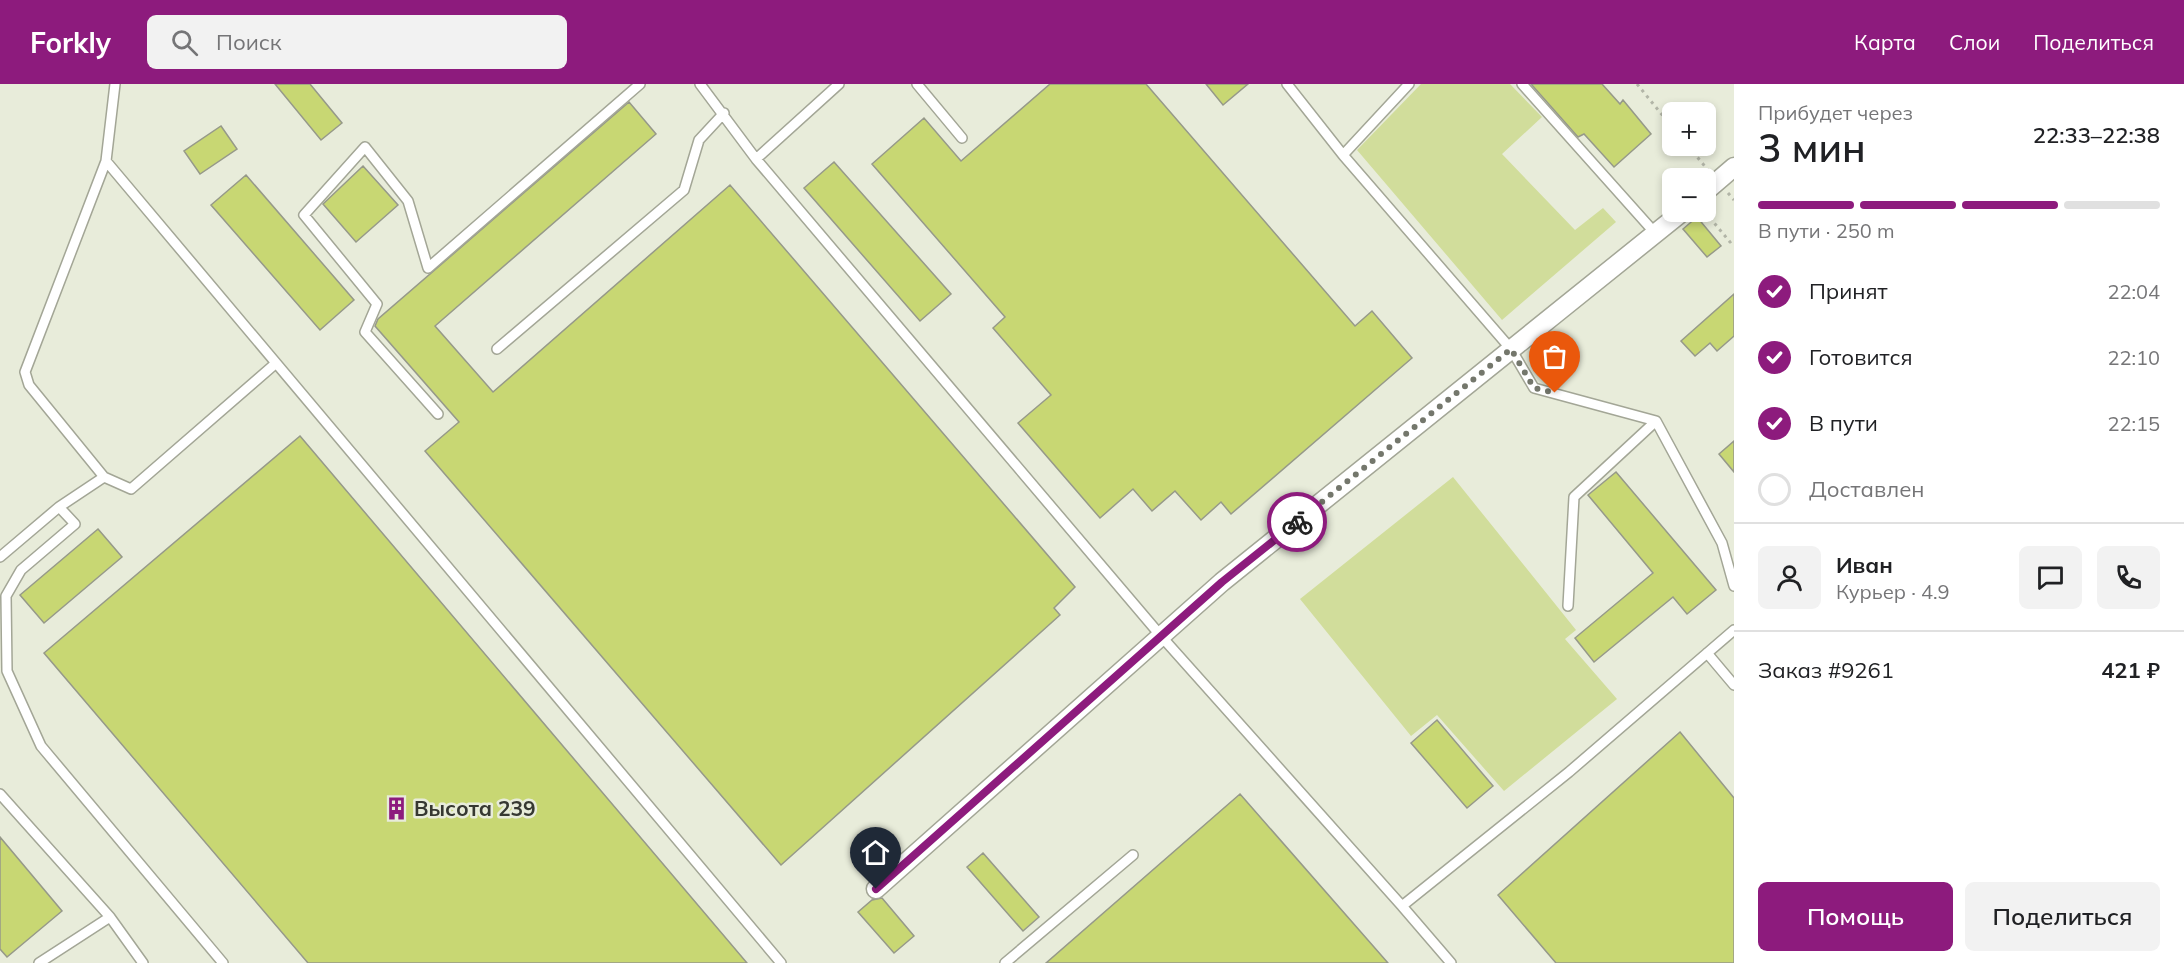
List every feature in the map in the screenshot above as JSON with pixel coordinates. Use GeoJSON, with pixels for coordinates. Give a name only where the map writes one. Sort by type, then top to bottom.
{"type":"FeatureCollection","features":[{"type":"Feature","properties":{"kind":"street"},"geometry":{"type":"LineString","coordinates":[[1716,182],[1734,166]]}},
{"type":"Feature","properties":{"kind":"street"},"geometry":{"type":"LineString","coordinates":[[876,889],[1222,582],[1669,222]]}},
{"type":"Feature","properties":{"kind":"lane"},"geometry":{"type":"LineString","coordinates":[[115,84],[106,161],[25,372],[29,385],[104,477],[131,489],[275,364]]}},
{"type":"Feature","properties":{"kind":"lane"},"geometry":{"type":"LineString","coordinates":[[438,414],[365,332],[377,304],[304,215],[365,147],[408,201],[428,268],[640,84]]}},
{"type":"Feature","properties":{"kind":"lane"},"geometry":{"type":"LineString","coordinates":[[700,84],[724,113],[756,159],[1161,636],[1451,963]]}},
{"type":"Feature","properties":{"kind":"lane"},"geometry":{"type":"LineString","coordinates":[[756,159],[839,84]]}},
{"type":"Feature","properties":{"kind":"lane"},"geometry":{"type":"LineString","coordinates":[[917,84],[962,138]]}},
{"type":"Feature","properties":{"kind":"lane"},"geometry":{"type":"LineString","coordinates":[[1287,84],[1343,155],[1511,349],[1534,388],[1656,422],[1722,543],[1734,586]]}},
{"type":"Feature","properties":{"kind":"lane"},"geometry":{"type":"LineString","coordinates":[[1343,155],[1409,84]]}},
{"type":"Feature","properties":{"kind":"lane"},"geometry":{"type":"LineString","coordinates":[[1522,84],[1655,233]]}},
{"type":"Feature","properties":{"kind":"lane"},"geometry":{"type":"LineString","coordinates":[[497,349],[684,190],[699,140],[724,113]]}},
{"type":"Feature","properties":{"kind":"lane"},"geometry":{"type":"LineString","coordinates":[[106,161],[781,963]]}},
{"type":"Feature","properties":{"kind":"lane"},"geometry":{"type":"LineString","coordinates":[[1568,606],[1574,498],[1656,422]]}},
{"type":"Feature","properties":{"kind":"lane"},"geometry":{"type":"LineString","coordinates":[[0,557],[60,507],[104,477]]}},
{"type":"Feature","properties":{"kind":"lane"},"geometry":{"type":"LineString","coordinates":[[60,507],[75,524],[21,570],[6,596],[7,671],[41,746],[223,963]]}},
{"type":"Feature","properties":{"kind":"lane"},"geometry":{"type":"LineString","coordinates":[[1402,906],[1569,772],[1734,630]]}},
{"type":"Feature","properties":{"kind":"lane"},"geometry":{"type":"LineString","coordinates":[[1707,653],[1734,685]]}},
{"type":"Feature","properties":{"kind":"lane"},"geometry":{"type":"LineString","coordinates":[[0,794],[110,917],[143,963]]}},
{"type":"Feature","properties":{"kind":"lane"},"geometry":{"type":"LineString","coordinates":[[1005,963],[1133,855]]}},
{"type":"Feature","properties":{"kind":"lane"},"geometry":{"type":"LineString","coordinates":[[39,963],[110,917]]}},
{"type":"Feature","properties":{"kind":"path"},"geometry":{"type":"LineString","coordinates":[[1637,84],[1662,115]]}},
{"type":"Feature","properties":{"kind":"path"},"geometry":{"type":"LineString","coordinates":[[1713,222],[1730,242],[1734,239]]}},
{"type":"Feature","properties":{"kind":"green space"},"geometry":{"type":"Polygon","coordinates":[[[1421,84],[1510,84],[1542,117],[1502,154],[1575,230],[1603,208],[1616,222],[1502,320],[1357,150],[1421,84]]]}},
{"type":"Feature","properties":{"kind":"green space"},"geometry":{"type":"Polygon","coordinates":[[[1453,477],[1576,630],[1565,639],[1617,699],[1504,791],[1437,715],[1411,736],[1300,599],[1453,477]]]}},
{"type":"Feature","properties":{"kind":"building"},"geometry":{"type":"Polygon","coordinates":[[[275,84],[310,84],[342,123],[321,140],[275,84]]]}},
{"type":"Feature","properties":{"kind":"building"},"geometry":{"type":"Polygon","coordinates":[[[1050,84],[1146,84],[1355,326],[1372,311],[1412,358],[1231,514],[1221,502],[1201,520],[1175,491],[1152,511],[1133,489],[1100,518],[1018,423],[1051,395],[993,328],[1005,317],[872,164],[924,118],[961,161],[1050,84]]]}},
{"type":"Feature","properties":{"kind":"building"},"geometry":{"type":"Polygon","coordinates":[[[1206,84],[1248,84],[1223,105],[1206,84]]]}},
{"type":"Feature","properties":{"kind":"building"},"geometry":{"type":"Polygon","coordinates":[[[1531,84],[1602,84],[1620,104],[1623,100],[1651,134],[1614,167],[1584,134],[1578,137],[1531,84]]]}},
{"type":"Feature","properties":{"kind":"building"},"geometry":{"type":"Polygon","coordinates":[[[629,102],[656,134],[435,326],[493,392],[730,185],[1075,587],[1054,608],[1060,615],[781,865],[425,451],[459,422],[375,326],[378,319],[629,102]]]}},
{"type":"Feature","properties":{"kind":"building"},"geometry":{"type":"Polygon","coordinates":[[[221,126],[237,149],[200,174],[184,151],[221,126]]]}},
{"type":"Feature","properties":{"kind":"building"},"geometry":{"type":"Polygon","coordinates":[[[834,162],[951,294],[920,321],[804,188],[834,162]]]}},
{"type":"Feature","properties":{"kind":"building"},"geometry":{"type":"Polygon","coordinates":[[[363,166],[398,205],[356,242],[323,204],[363,166]]]}},
{"type":"Feature","properties":{"kind":"building"},"geometry":{"type":"Polygon","coordinates":[[[246,175],[354,300],[320,330],[211,205],[246,175]]]}},
{"type":"Feature","properties":{"kind":"building"},"geometry":{"type":"Polygon","coordinates":[[[1691,222],[1701,222],[1721,246],[1707,257],[1683,229],[1691,222]]]}},
{"type":"Feature","properties":{"kind":"building"},"geometry":{"type":"Polygon","coordinates":[[[1734,294],[1734,336],[1717,351],[1710,343],[1695,356],[1681,341],[1734,294]]]}},
{"type":"Feature","properties":{"kind":"building","name":"Высота 239"},"geometry":{"type":"Polygon","coordinates":[[[300,436],[747,963],[308,963],[44,653],[300,436]]]}},
{"type":"Feature","properties":{"kind":"building"},"geometry":{"type":"Polygon","coordinates":[[[1734,441],[1734,472],[1719,454],[1734,441]]]}},
{"type":"Feature","properties":{"kind":"building"},"geometry":{"type":"Polygon","coordinates":[[[1616,472],[1716,590],[1687,614],[1673,597],[1594,662],[1575,638],[1653,573],[1588,495],[1616,472]]]}},
{"type":"Feature","properties":{"kind":"building"},"geometry":{"type":"Polygon","coordinates":[[[98,529],[122,557],[44,623],[20,595],[98,529]]]}},
{"type":"Feature","properties":{"kind":"building"},"geometry":{"type":"Polygon","coordinates":[[[1437,720],[1493,786],[1467,808],[1411,743],[1437,720]]]}},
{"type":"Feature","properties":{"kind":"building"},"geometry":{"type":"Polygon","coordinates":[[[1680,732],[1734,798],[1734,963],[1556,963],[1498,895],[1680,732]]]}},
{"type":"Feature","properties":{"kind":"building"},"geometry":{"type":"Polygon","coordinates":[[[1240,794],[1388,963],[1046,963],[1240,794]]]}},
{"type":"Feature","properties":{"kind":"building"},"geometry":{"type":"Polygon","coordinates":[[[0,837],[62,911],[7,957],[0,949],[0,837]]]}},
{"type":"Feature","properties":{"kind":"building"},"geometry":{"type":"Polygon","coordinates":[[[983,853],[1039,917],[1023,931],[967,867],[983,853]]]}},
{"type":"Feature","properties":{"kind":"building"},"geometry":{"type":"Polygon","coordinates":[[[882,898],[914,936],[894,953],[858,912],[872,900],[882,898]]]}},
{"type":"Feature","properties":{"kind":"way so far"},"geometry":{"type":"LineString","coordinates":[[1297,522],[1511,349],[1534,388],[1555,393]]}},
{"type":"Feature","properties":{"kind":"place","name":"Высота 239"},"geometry":{"type":"Point","coordinates":[396,808]}},
{"type":"Feature","properties":{"kind":"route"},"geometry":{"type":"LineString","coordinates":[[876,889],[1222,582],[1297,522]]}}]}
